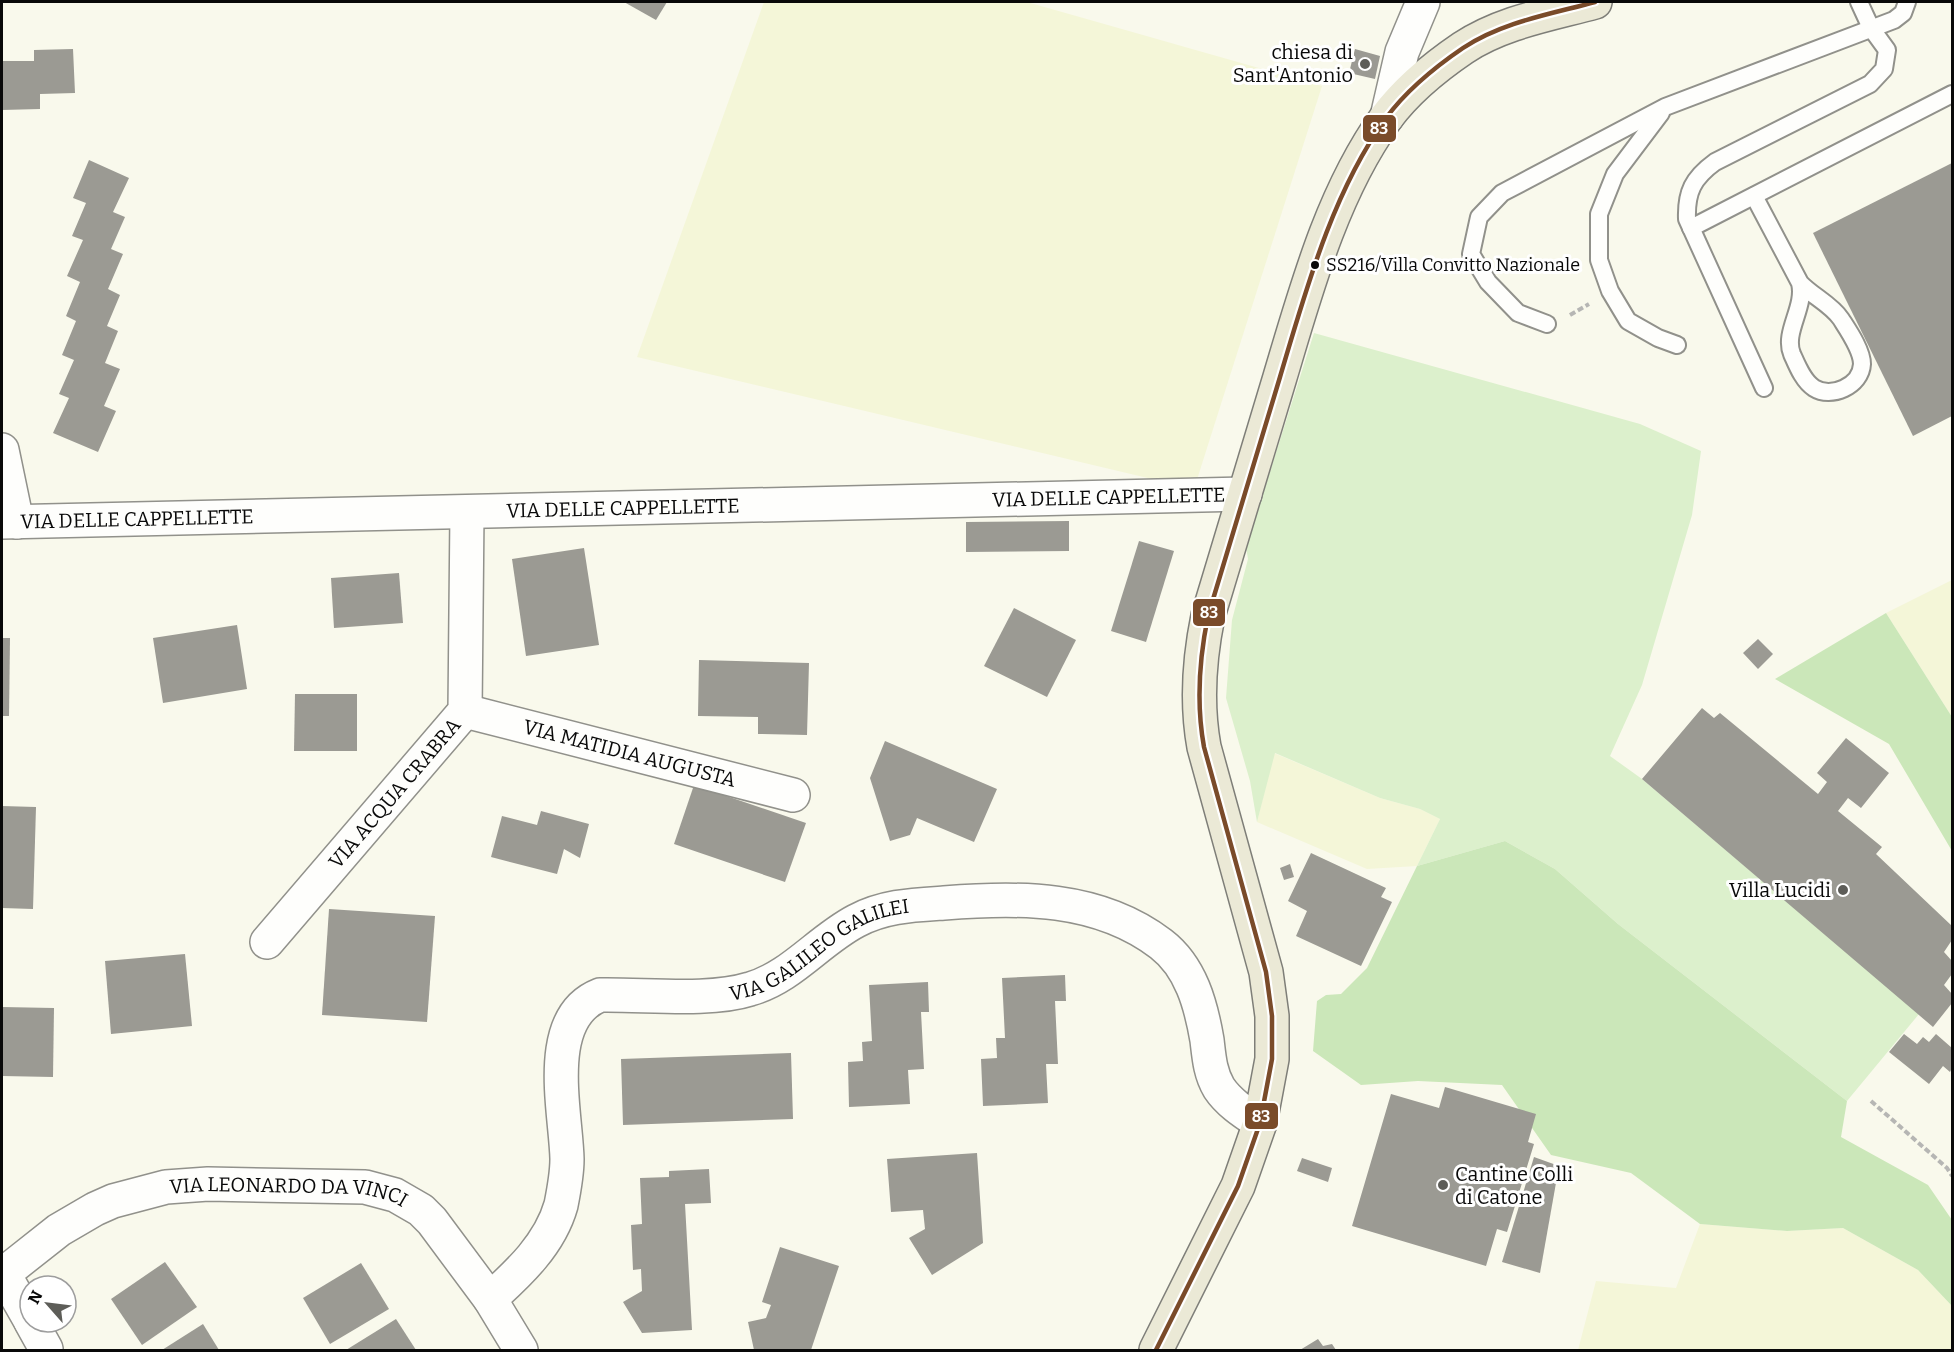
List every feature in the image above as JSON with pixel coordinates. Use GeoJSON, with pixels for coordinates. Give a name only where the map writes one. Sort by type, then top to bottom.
{"type":"FeatureCollection","features":[{"type":"Feature","properties":{"kind":"main road"},"geometry":{"type":"LineString","coordinates":[[1161,1347],[1238,1186],[1260,1123],[1272,1059],[1273,1038],[1269,994],[1260,949],[1204,747],[1199,698],[1200,667],[1208,616],[1318,257],[1355,171],[1387,117],[1410,91],[1464,47],[1509,26],[1595,2]]}},
{"type":"Feature","properties":{"kind":"street"},"geometry":{"type":"LineString","coordinates":[[1387,117],[1402,52],[1423,2]]}},
{"type":"Feature","properties":{"kind":"street"},"geometry":{"type":"LineString","coordinates":[[2,450],[9,522]]}},
{"type":"Feature","properties":{"kind":"street","name":"VIA DELLE CAPPELLETTE"},"geometry":{"type":"LineString","coordinates":[[9,522],[1245,494]]}},
{"type":"Feature","properties":{"kind":"street","name":"VIA ACQUA CRABRA"},"geometry":{"type":"LineString","coordinates":[[267,942],[465,711],[467,512]]}},
{"type":"Feature","properties":{"kind":"street","name":"VIA MATIDIA AUGUSTA"},"geometry":{"type":"LineString","coordinates":[[465,711],[793,795]]}},
{"type":"Feature","properties":{"kind":"street","name":"VIA GALILEO GALILEI"},"geometry":{"type":"LineString","coordinates":[[490,1299],[537,1251],[552,1227],[561,1205],[567,1162],[562,1057],[568,1030],[581,1008],[590,999],[600,995],[707,995],[751,989],[801,962],[845,927],[869,915],[895,907],[983,900],[1053,901],[1111,918],[1148,935],[1174,956],[1195,992],[1204,1024],[1210,1066],[1220,1089],[1243,1112],[1260,1123]]}},
{"type":"Feature","properties":{"kind":"street","name":"VIA LEONARDO DA VINCI"},"geometry":{"type":"LineString","coordinates":[[18,1299],[3,1274],[59,1230],[95,1209],[127,1197],[166,1187],[208,1184],[339,1185],[379,1190],[421,1210],[443,1233],[490,1299],[521,1350]]}},
{"type":"Feature","properties":{"kind":"lane"},"geometry":{"type":"LineString","coordinates":[[1764,388],[1687,219],[1686,201],[1691,185],[1702,171],[1715,162],[1870,84],[1884,69],[1887,50],[1871,28],[1859,2]]}},
{"type":"Feature","properties":{"kind":"lane"},"geometry":{"type":"LineString","coordinates":[[1546,324],[1518,313],[1488,282],[1471,254],[1479,217],[1502,193],[1665,107],[1894,20],[1903,13],[1907,2]]}},
{"type":"Feature","properties":{"kind":"lane"},"geometry":{"type":"LineString","coordinates":[[1691,228],[1953,94]]}},
{"type":"Feature","properties":{"kind":"lane"},"geometry":{"type":"LineString","coordinates":[[1665,107],[1615,174],[1599,214],[1599,260],[1610,291],[1628,321],[1658,338],[1677,345]]}},
{"type":"Feature","properties":{"kind":"lane"},"geometry":{"type":"LineString","coordinates":[[1754,196],[1800,283],[1803,294],[1792,329],[1791,350],[1805,381],[1823,392],[1844,389],[1860,373],[1862,363],[1860,353],[1840,317],[1800,283]]}},
{"type":"Feature","properties":{"kind":"path"},"geometry":{"type":"LineString","coordinates":[[1566,318],[1586,305]]}},
{"type":"Feature","properties":{"kind":"path"},"geometry":{"type":"LineString","coordinates":[[1871,1101],[1947,1168],[1953,1176]]}},
{"type":"Feature","properties":{"kind":"green space"},"geometry":{"type":"Polygon","coordinates":[[[764,2],[1027,2],[1322,86],[1194,489],[637,357],[764,2]]]}},
{"type":"Feature","properties":{"kind":"green space"},"geometry":{"type":"Polygon","coordinates":[[[1314,333],[1640,424],[1701,451],[1692,515],[1642,685],[1610,756],[1642,779],[1919,1014],[1847,1101],[1618,924],[1555,869],[1505,841],[1417,866],[1440,819],[1420,809],[1380,798],[1275,753],[1257,822],[1250,781],[1226,698],[1232,620],[1248,559],[1246,547],[1314,333]]]}},
{"type":"Feature","properties":{"kind":"green space"},"geometry":{"type":"Polygon","coordinates":[[[1952,580],[1952,717],[1886,613],[1952,580]]]}},
{"type":"Feature","properties":{"kind":"green space"},"geometry":{"type":"Polygon","coordinates":[[[1886,613],[1952,717],[1952,851],[1889,744],[1775,679],[1886,613]]]}},
{"type":"Feature","properties":{"kind":"green space"},"geometry":{"type":"Polygon","coordinates":[[[1274,753],[1380,798],[1420,809],[1440,819],[1417,866],[1367,869],[1257,822],[1274,753]]]}},
{"type":"Feature","properties":{"kind":"green space"},"geometry":{"type":"Polygon","coordinates":[[[1505,841],[1555,869],[1618,924],[1847,1101],[1841,1137],[1928,1185],[1952,1220],[1952,1306],[1918,1270],[1843,1228],[1787,1231],[1700,1224],[1631,1173],[1551,1155],[1502,1085],[1418,1081],[1361,1085],[1313,1051],[1317,1001],[1326,995],[1341,994],[1367,968],[1417,866],[1505,841]]]}},
{"type":"Feature","properties":{"kind":"green space"},"geometry":{"type":"Polygon","coordinates":[[[1700,1224],[1787,1231],[1843,1228],[1918,1270],[1952,1306],[1952,1350],[1578,1350],[1596,1281],[1676,1288],[1700,1224]]]}},
{"type":"Feature","properties":{"kind":"building"},"geometry":{"type":"Polygon","coordinates":[[[624,2],[667,2],[656,20],[624,2]]]}},
{"type":"Feature","properties":{"kind":"building"},"geometry":{"type":"Polygon","coordinates":[[[73,49],[75,93],[40,94],[40,109],[2,110],[2,61],[34,61],[34,50],[73,49]]]}},
{"type":"Feature","properties":{"kind":"building","name":"chiesa di Sant'Antonio"},"geometry":{"type":"Polygon","coordinates":[[[1355,49],[1380,56],[1375,79],[1349,73],[1355,49]]]}},
{"type":"Feature","properties":{"kind":"building"},"geometry":{"type":"Polygon","coordinates":[[[89,160],[129,178],[113,212],[125,217],[111,249],[123,254],[108,289],[120,295],[107,326],[118,331],[105,363],[120,369],[104,406],[116,411],[98,452],[53,433],[69,398],[59,394],[74,360],[62,355],[76,321],[66,316],[80,282],[67,276],[83,240],[72,236],[86,203],[73,198],[89,160]]]}},
{"type":"Feature","properties":{"kind":"building"},"geometry":{"type":"Polygon","coordinates":[[[1952,163],[1952,416],[1913,436],[1813,233],[1952,163]]]}},
{"type":"Feature","properties":{"kind":"building"},"geometry":{"type":"Polygon","coordinates":[[[1069,521],[1069,551],[966,552],[966,522],[1069,521]]]}},
{"type":"Feature","properties":{"kind":"building"},"geometry":{"type":"Polygon","coordinates":[[[1139,541],[1174,551],[1146,642],[1111,631],[1139,541]]]}},
{"type":"Feature","properties":{"kind":"building"},"geometry":{"type":"Polygon","coordinates":[[[584,548],[599,645],[526,656],[512,559],[584,548]]]}},
{"type":"Feature","properties":{"kind":"building"},"geometry":{"type":"Polygon","coordinates":[[[399,573],[403,623],[334,628],[331,578],[399,573]]]}},
{"type":"Feature","properties":{"kind":"building"},"geometry":{"type":"Polygon","coordinates":[[[1014,608],[1076,640],[1047,697],[984,666],[1014,608]]]}},
{"type":"Feature","properties":{"kind":"building"},"geometry":{"type":"Polygon","coordinates":[[[237,625],[247,689],[163,703],[153,638],[237,625]]]}},
{"type":"Feature","properties":{"kind":"building"},"geometry":{"type":"Polygon","coordinates":[[[2,638],[10,638],[9,716],[2,716],[2,638]]]}},
{"type":"Feature","properties":{"kind":"building"},"geometry":{"type":"Polygon","coordinates":[[[1758,639],[1773,654],[1758,669],[1743,653],[1758,639]]]}},
{"type":"Feature","properties":{"kind":"building"},"geometry":{"type":"Polygon","coordinates":[[[699,660],[809,663],[807,735],[758,734],[758,717],[698,716],[699,660]]]}},
{"type":"Feature","properties":{"kind":"building"},"geometry":{"type":"Polygon","coordinates":[[[295,694],[357,694],[357,751],[294,751],[295,694]]]}},
{"type":"Feature","properties":{"kind":"building","name":"Villa Lucidi"},"geometry":{"type":"Polygon","coordinates":[[[1702,708],[1714,718],[1720,713],[1818,794],[1827,782],[1817,773],[1846,738],[1889,773],[1861,808],[1848,798],[1838,811],[1882,847],[1876,854],[1952,926],[1952,940],[1944,952],[1952,961],[1952,974],[1944,985],[1952,994],[1952,1003],[1933,1027],[1642,779],[1702,708]]]}},
{"type":"Feature","properties":{"kind":"building"},"geometry":{"type":"Polygon","coordinates":[[[885,741],[997,789],[974,842],[917,818],[910,835],[890,841],[870,778],[885,741]]]}},
{"type":"Feature","properties":{"kind":"building"},"geometry":{"type":"Polygon","coordinates":[[[694,785],[806,823],[785,882],[674,844],[694,785]]]}},
{"type":"Feature","properties":{"kind":"building"},"geometry":{"type":"Polygon","coordinates":[[[2,806],[36,807],[33,909],[2,908],[2,806]]]}},
{"type":"Feature","properties":{"kind":"building"},"geometry":{"type":"Polygon","coordinates":[[[541,811],[589,824],[580,858],[564,849],[557,874],[491,857],[502,816],[537,825],[541,811]]]}},
{"type":"Feature","properties":{"kind":"building"},"geometry":{"type":"Polygon","coordinates":[[[1311,853],[1386,888],[1381,897],[1392,902],[1361,966],[1296,936],[1307,911],[1288,901],[1311,853]]]}},
{"type":"Feature","properties":{"kind":"building"},"geometry":{"type":"Polygon","coordinates":[[[1290,864],[1294,877],[1284,880],[1280,868],[1290,864]]]}},
{"type":"Feature","properties":{"kind":"building"},"geometry":{"type":"Polygon","coordinates":[[[329,909],[435,916],[427,1022],[322,1015],[329,909]]]}},
{"type":"Feature","properties":{"kind":"building"},"geometry":{"type":"Polygon","coordinates":[[[185,954],[192,1026],[111,1034],[105,961],[185,954]]]}},
{"type":"Feature","properties":{"kind":"building"},"geometry":{"type":"Polygon","coordinates":[[[1065,975],[1066,1001],[1055,1001],[1058,1064],[1046,1064],[1048,1103],[983,1106],[981,1059],[997,1058],[996,1038],[1005,1038],[1002,978],[1065,975]]]}},
{"type":"Feature","properties":{"kind":"building"},"geometry":{"type":"Polygon","coordinates":[[[928,982],[929,1012],[921,1012],[924,1069],[908,1070],[910,1104],[849,1107],[848,1062],[863,1061],[862,1042],[872,1041],[869,985],[928,982]]]}},
{"type":"Feature","properties":{"kind":"building"},"geometry":{"type":"Polygon","coordinates":[[[2,1007],[54,1008],[53,1077],[2,1076],[2,1007]]]}},
{"type":"Feature","properties":{"kind":"building"},"geometry":{"type":"Polygon","coordinates":[[[1904,1034],[1917,1044],[1923,1037],[1929,1042],[1936,1034],[1952,1048],[1950,1072],[1943,1066],[1929,1084],[1889,1052],[1904,1034]]]}},
{"type":"Feature","properties":{"kind":"building"},"geometry":{"type":"Polygon","coordinates":[[[791,1053],[793,1119],[623,1125],[621,1059],[791,1053]]]}},
{"type":"Feature","properties":{"kind":"building","name":"Cantine Colli di Catone"},"geometry":{"type":"Polygon","coordinates":[[[1445,1087],[1536,1114],[1528,1142],[1534,1144],[1507,1232],[1497,1229],[1486,1266],[1352,1226],[1391,1094],[1439,1108],[1445,1087]]]}},
{"type":"Feature","properties":{"kind":"building"},"geometry":{"type":"Polygon","coordinates":[[[977,1153],[983,1243],[932,1275],[909,1238],[925,1229],[923,1210],[891,1212],[887,1159],[977,1153]]]}},
{"type":"Feature","properties":{"kind":"building"},"geometry":{"type":"Polygon","coordinates":[[[1534,1157],[1559,1166],[1540,1273],[1502,1262],[1534,1157]]]}},
{"type":"Feature","properties":{"kind":"building"},"geometry":{"type":"Polygon","coordinates":[[[1302,1158],[1332,1168],[1328,1182],[1297,1171],[1302,1158]]]}},
{"type":"Feature","properties":{"kind":"building"},"geometry":{"type":"Polygon","coordinates":[[[709,1169],[711,1203],[685,1204],[692,1330],[642,1333],[623,1302],[642,1291],[641,1269],[633,1270],[631,1225],[642,1224],[640,1178],[669,1177],[669,1171],[709,1169]]]}},
{"type":"Feature","properties":{"kind":"building"},"geometry":{"type":"Polygon","coordinates":[[[780,1247],[839,1266],[811,1350],[754,1350],[748,1322],[766,1318],[771,1305],[762,1302],[780,1247]]]}},
{"type":"Feature","properties":{"kind":"building"},"geometry":{"type":"Polygon","coordinates":[[[165,1262],[197,1307],[142,1345],[111,1299],[165,1262]]]}},
{"type":"Feature","properties":{"kind":"building"},"geometry":{"type":"Polygon","coordinates":[[[361,1263],[389,1309],[330,1344],[303,1298],[361,1263]]]}},
{"type":"Feature","properties":{"kind":"building"},"geometry":{"type":"Polygon","coordinates":[[[396,1319],[416,1350],[346,1350],[396,1319]]]}},
{"type":"Feature","properties":{"kind":"building"},"geometry":{"type":"Polygon","coordinates":[[[203,1324],[219,1350],[162,1350],[203,1324]]]}},
{"type":"Feature","properties":{"kind":"building"},"geometry":{"type":"Polygon","coordinates":[[[1318,1339],[1323,1346],[1332,1344],[1336,1350],[1300,1350],[1318,1339]]]}},
{"type":"Feature","properties":{"kind":"transit line","name":"83"},"geometry":{"type":"LineString","coordinates":[[1156,1350],[1238,1186],[1260,1123],[1272,1059],[1272,1016],[1266,972],[1204,747],[1200,714],[1200,682],[1202,649],[1208,616],[1300,310],[1322,243],[1350,178],[1386,118],[1412,89],[1452,55],[1478,39],[1510,25],[1595,2]]}},
{"type":"Feature","properties":{"kind":"place","name":"chiesa di Sant'Antonio"},"geometry":{"type":"Point","coordinates":[1365,64]}},
{"type":"Feature","properties":{"kind":"place","name":"SS216/Villa Convitto Nazionale"},"geometry":{"type":"Point","coordinates":[1315,265]}},
{"type":"Feature","properties":{"kind":"place","name":"Villa Lucidi"},"geometry":{"type":"Point","coordinates":[1843,890]}},
{"type":"Feature","properties":{"kind":"place","name":"Cantine Colli di Catone"},"geometry":{"type":"Point","coordinates":[1443,1185]}}]}
